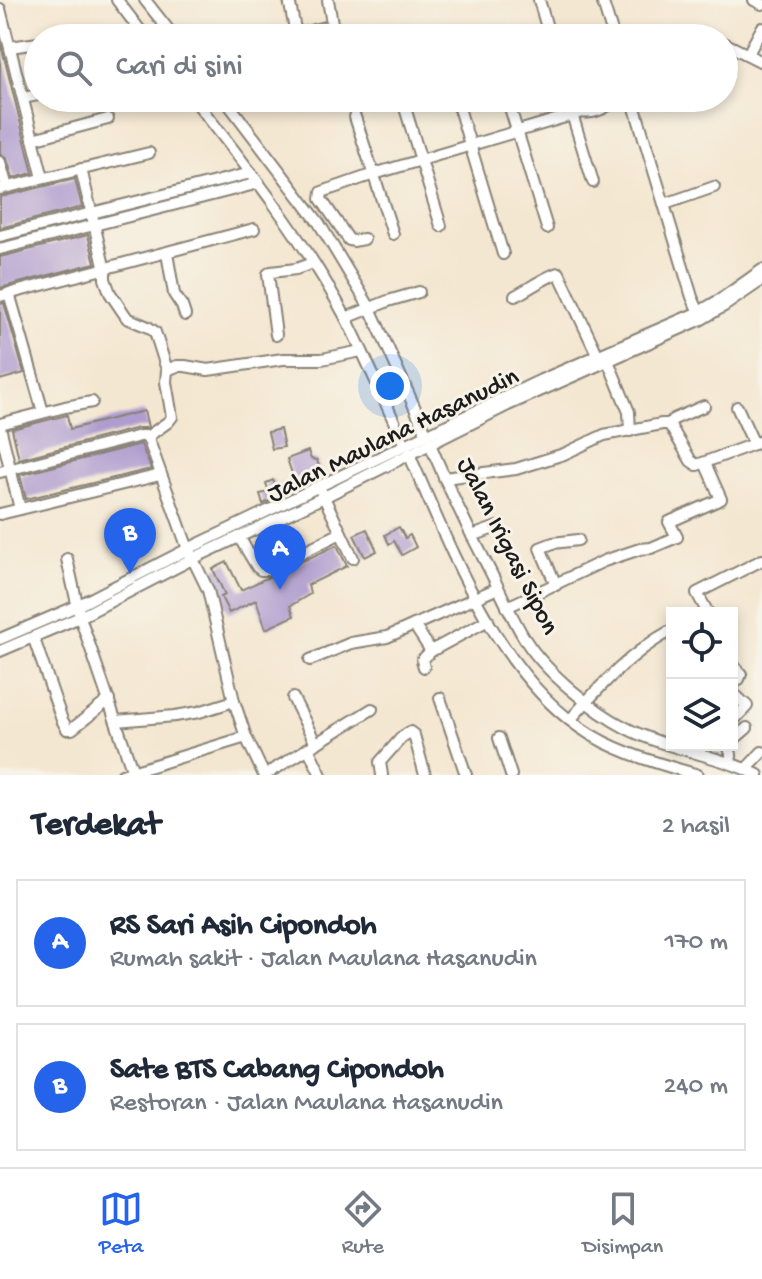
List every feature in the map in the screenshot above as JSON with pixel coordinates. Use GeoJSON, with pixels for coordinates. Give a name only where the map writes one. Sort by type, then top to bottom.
{"type":"FeatureCollection","features":[{"type":"Feature","properties":{"kind":"street"},"geometry":{"type":"LineString","coordinates":[[117,0],[135,24]]}},
{"type":"Feature","properties":{"kind":"street"},"geometry":{"type":"LineString","coordinates":[[145,0],[164,24]]}},
{"type":"Feature","properties":{"kind":"street"},"geometry":{"type":"LineString","coordinates":[[289,0],[294,24]]}},
{"type":"Feature","properties":{"kind":"street"},"geometry":{"type":"LineString","coordinates":[[328,0],[331,24]]}},
{"type":"Feature","properties":{"kind":"street"},"geometry":{"type":"LineString","coordinates":[[539,0],[546,24]]}},
{"type":"Feature","properties":{"kind":"street"},"geometry":{"type":"LineString","coordinates":[[602,0],[610,24]]}},
{"type":"Feature","properties":{"kind":"street"},"geometry":{"type":"LineString","coordinates":[[754,0],[762,4]]}},
{"type":"Feature","properties":{"kind":"street"},"geometry":{"type":"LineString","coordinates":[[1,15],[24,102]]}},
{"type":"Feature","properties":{"kind":"street"},"geometry":{"type":"LineString","coordinates":[[748,54],[762,28]]}},
{"type":"Feature","properties":{"kind":"street"},"geometry":{"type":"LineString","coordinates":[[10,47],[24,45]]}},
{"type":"Feature","properties":{"kind":"street"},"geometry":{"type":"LineString","coordinates":[[738,49],[762,62]]}},
{"type":"Feature","properties":{"kind":"street"},"geometry":{"type":"LineString","coordinates":[[26,112],[43,178]]}},
{"type":"Feature","properties":{"kind":"street","name":"Jalan Irigasi Sipon"},"geometry":{"type":"LineString","coordinates":[[204,112],[297,237],[347,317],[475,598],[523,674],[540,695],[606,743],[643,759],[698,775]]}},
{"type":"Feature","properties":{"kind":"street","name":"Jalan Irigasi Sipon"},"geometry":{"type":"LineString","coordinates":[[235,112],[319,223],[368,309],[427,442],[497,588],[527,642],[540,659],[586,703],[627,729],[666,739]]}},
{"type":"Feature","properties":{"kind":"street"},"geometry":{"type":"LineString","coordinates":[[406,112],[441,226]]}},
{"type":"Feature","properties":{"kind":"street"},"geometry":{"type":"LineString","coordinates":[[460,112],[503,254]]}},
{"type":"Feature","properties":{"kind":"street"},"geometry":{"type":"LineString","coordinates":[[512,112],[547,228]]}},
{"type":"Feature","properties":{"kind":"street"},"geometry":{"type":"LineString","coordinates":[[364,239],[349,240],[321,199],[324,191],[577,113],[593,112]]}},
{"type":"Feature","properties":{"kind":"street"},"geometry":{"type":"LineString","coordinates":[[636,112],[697,308]]}},
{"type":"Feature","properties":{"kind":"street"},"geometry":{"type":"LineString","coordinates":[[577,113],[593,182]]}},
{"type":"Feature","properties":{"kind":"street"},"geometry":{"type":"LineString","coordinates":[[355,117],[393,234]]}},
{"type":"Feature","properties":{"kind":"street"},"geometry":{"type":"LineString","coordinates":[[33,139],[108,119]]}},
{"type":"Feature","properties":{"kind":"street"},"geometry":{"type":"LineString","coordinates":[[0,162],[3,188],[149,153]]}},
{"type":"Feature","properties":{"kind":"street"},"geometry":{"type":"LineString","coordinates":[[5,470],[140,436],[147,437],[172,417],[167,370],[155,332],[127,318],[110,293],[81,169]]}},
{"type":"Feature","properties":{"kind":"street"},"geometry":{"type":"LineString","coordinates":[[0,236],[251,173]]}},
{"type":"Feature","properties":{"kind":"street"},"geometry":{"type":"LineString","coordinates":[[0,249],[259,183]]}},
{"type":"Feature","properties":{"kind":"street"},"geometry":{"type":"LineString","coordinates":[[665,204],[714,187]]}},
{"type":"Feature","properties":{"kind":"street"},"geometry":{"type":"LineString","coordinates":[[43,412],[4,294],[254,229]]}},
{"type":"Feature","properties":{"kind":"street"},"geometry":{"type":"LineString","coordinates":[[167,253],[174,294],[185,315]]}},
{"type":"Feature","properties":{"kind":"street"},"geometry":{"type":"LineString","coordinates":[[276,335],[268,274],[313,263]]}},
{"type":"Feature","properties":{"kind":"street","name":"Jalan Maulana Hasanudin"},"geometry":{"type":"LineString","coordinates":[[193,560],[296,504],[327,504],[427,442],[606,361],[697,308],[721,299],[762,270]]}},
{"type":"Feature","properties":{"kind":"street"},"geometry":{"type":"LineString","coordinates":[[515,296],[559,273],[619,384],[629,412],[630,431]]}},
{"type":"Feature","properties":{"kind":"street","name":"Jalan Maulana Hasanudin"},"geometry":{"type":"LineString","coordinates":[[697,308],[724,306],[762,280]]}},
{"type":"Feature","properties":{"kind":"street"},"geometry":{"type":"LineString","coordinates":[[347,317],[419,292]]}},
{"type":"Feature","properties":{"kind":"street"},"geometry":{"type":"LineString","coordinates":[[167,370],[177,366],[208,370],[283,359],[333,357],[361,351]]}},
{"type":"Feature","properties":{"kind":"street"},"geometry":{"type":"LineString","coordinates":[[20,509],[5,470],[0,426],[43,412],[92,402]]}},
{"type":"Feature","properties":{"kind":"street"},"geometry":{"type":"LineString","coordinates":[[442,473],[516,469],[564,454],[604,435],[669,424],[704,406]]}},
{"type":"Feature","properties":{"kind":"street"},"geometry":{"type":"LineString","coordinates":[[669,424],[697,465],[758,442],[737,407]]}},
{"type":"Feature","properties":{"kind":"street"},"geometry":{"type":"LineString","coordinates":[[147,437],[193,560],[208,590],[234,701],[262,774],[283,770],[312,746],[372,709]]}},
{"type":"Feature","properties":{"kind":"street","name":"Jalan Maulana Hasanudin"},"geometry":{"type":"LineString","coordinates":[[0,651],[34,639],[79,612],[239,537],[296,504],[318,486],[409,452]]}},
{"type":"Feature","properties":{"kind":"street"},"geometry":{"type":"LineString","coordinates":[[507,607],[604,561],[677,537],[669,522],[721,499],[705,463]]}},
{"type":"Feature","properties":{"kind":"street"},"geometry":{"type":"LineString","coordinates":[[0,514],[160,475]]}},
{"type":"Feature","properties":{"kind":"street"},"geometry":{"type":"LineString","coordinates":[[318,486],[353,558]]}},
{"type":"Feature","properties":{"kind":"street"},"geometry":{"type":"LineString","coordinates":[[472,536],[497,527]]}},
{"type":"Feature","properties":{"kind":"street"},"geometry":{"type":"LineString","coordinates":[[239,537],[257,567],[266,570],[341,533]]}},
{"type":"Feature","properties":{"kind":"street"},"geometry":{"type":"LineString","coordinates":[[556,585],[540,548],[578,540]]}},
{"type":"Feature","properties":{"kind":"street"},"geometry":{"type":"LineString","coordinates":[[67,559],[79,612],[116,721],[130,774],[246,737]]}},
{"type":"Feature","properties":{"kind":"street"},"geometry":{"type":"LineString","coordinates":[[705,607],[697,593],[762,560]]}},
{"type":"Feature","properties":{"kind":"street"},"geometry":{"type":"LineString","coordinates":[[310,660],[351,643],[379,640],[497,588]]}},
{"type":"Feature","properties":{"kind":"street","name":"Jalan Maulana Hasanudin"},"geometry":{"type":"LineString","coordinates":[[0,637],[79,612]]}},
{"type":"Feature","properties":{"kind":"street"},"geometry":{"type":"LineString","coordinates":[[424,667],[422,660],[431,651],[488,620]]}},
{"type":"Feature","properties":{"kind":"street"},"geometry":{"type":"LineString","coordinates":[[414,625],[431,651]]}},
{"type":"Feature","properties":{"kind":"street"},"geometry":{"type":"LineString","coordinates":[[572,718],[607,678],[666,633]]}},
{"type":"Feature","properties":{"kind":"street"},"geometry":{"type":"LineString","coordinates":[[34,639],[67,729],[72,729],[109,700]]}},
{"type":"Feature","properties":{"kind":"street"},"geometry":{"type":"LineString","coordinates":[[293,698],[321,775]]}},
{"type":"Feature","properties":{"kind":"street"},"geometry":{"type":"LineString","coordinates":[[440,698],[466,775]]}},
{"type":"Feature","properties":{"kind":"street"},"geometry":{"type":"LineString","coordinates":[[738,698],[747,706],[738,716]]}},
{"type":"Feature","properties":{"kind":"street"},"geometry":{"type":"LineString","coordinates":[[116,721],[199,712],[234,701]]}},
{"type":"Feature","properties":{"kind":"street"},"geometry":{"type":"LineString","coordinates":[[738,736],[747,728]]}},
{"type":"Feature","properties":{"kind":"street"},"geometry":{"type":"LineString","coordinates":[[382,775],[380,762],[410,732],[414,735],[425,775]]}},
{"type":"Feature","properties":{"kind":"street"},"geometry":{"type":"LineString","coordinates":[[499,738],[511,775]]}},
{"type":"Feature","properties":{"kind":"street","name":"Jalan Irigasi Sipon"},"geometry":{"type":"LineString","coordinates":[[698,751],[758,775]]}},
{"type":"Feature","properties":{"kind":"street"},"geometry":{"type":"LineString","coordinates":[[728,762],[732,758],[731,751]]}},
{"type":"Feature","properties":{"kind":"street"},"geometry":{"type":"LineString","coordinates":[[746,769],[762,752]]}},
{"type":"Feature","properties":{"kind":"building"},"geometry":{"type":"Polygon","coordinates":[[[0,41],[33,173],[13,178],[7,159],[0,154],[0,41]]]}},
{"type":"Feature","properties":{"kind":"building"},"geometry":{"type":"Polygon","coordinates":[[[75,179],[82,207],[0,228],[0,197],[75,179]]]}},
{"type":"Feature","properties":{"kind":"building"},"geometry":{"type":"Polygon","coordinates":[[[88,235],[95,263],[0,288],[0,257],[88,235]]]}},
{"type":"Feature","properties":{"kind":"building"},"geometry":{"type":"Polygon","coordinates":[[[4,303],[24,373],[0,380],[0,304],[4,303]]]}},
{"type":"Feature","properties":{"kind":"building"},"geometry":{"type":"Polygon","coordinates":[[[144,411],[146,428],[19,459],[12,429],[67,415],[70,429],[144,411]]]}},
{"type":"Feature","properties":{"kind":"building"},"geometry":{"type":"Polygon","coordinates":[[[280,429],[284,447],[272,449],[268,432],[280,429]]]}},
{"type":"Feature","properties":{"kind":"building"},"geometry":{"type":"Polygon","coordinates":[[[141,444],[151,469],[26,499],[20,475],[141,444]]]}},
{"type":"Feature","properties":{"kind":"building"},"geometry":{"type":"Polygon","coordinates":[[[308,451],[311,459],[317,460],[320,470],[295,482],[287,459],[308,451]]]}},
{"type":"Feature","properties":{"kind":"building"},"geometry":{"type":"Polygon","coordinates":[[[293,479],[298,488],[263,504],[260,494],[269,492],[266,483],[273,480],[276,487],[293,479]]]}},
{"type":"Feature","properties":{"kind":"building"},"geometry":{"type":"Polygon","coordinates":[[[399,527],[405,538],[410,535],[416,547],[402,555],[394,541],[389,544],[385,535],[399,527]]]}},
{"type":"Feature","properties":{"kind":"building"},"geometry":{"type":"Polygon","coordinates":[[[367,529],[377,551],[365,557],[354,535],[367,529]]]}},
{"type":"Feature","properties":{"kind":"building"},"geometry":{"type":"Polygon","coordinates":[[[337,545],[347,566],[308,585],[310,594],[290,606],[294,616],[266,629],[256,600],[229,613],[213,569],[227,562],[241,590],[337,545]]]}},
{"type":"Feature","properties":{"kind":"place","name":"Sate BTS Cabang Cipondoh"},"geometry":{"type":"Point","coordinates":[130,574]}},
{"type":"Feature","properties":{"kind":"place","name":"RS Sari Asih Cipondoh"},"geometry":{"type":"Point","coordinates":[280,590]}}]}
